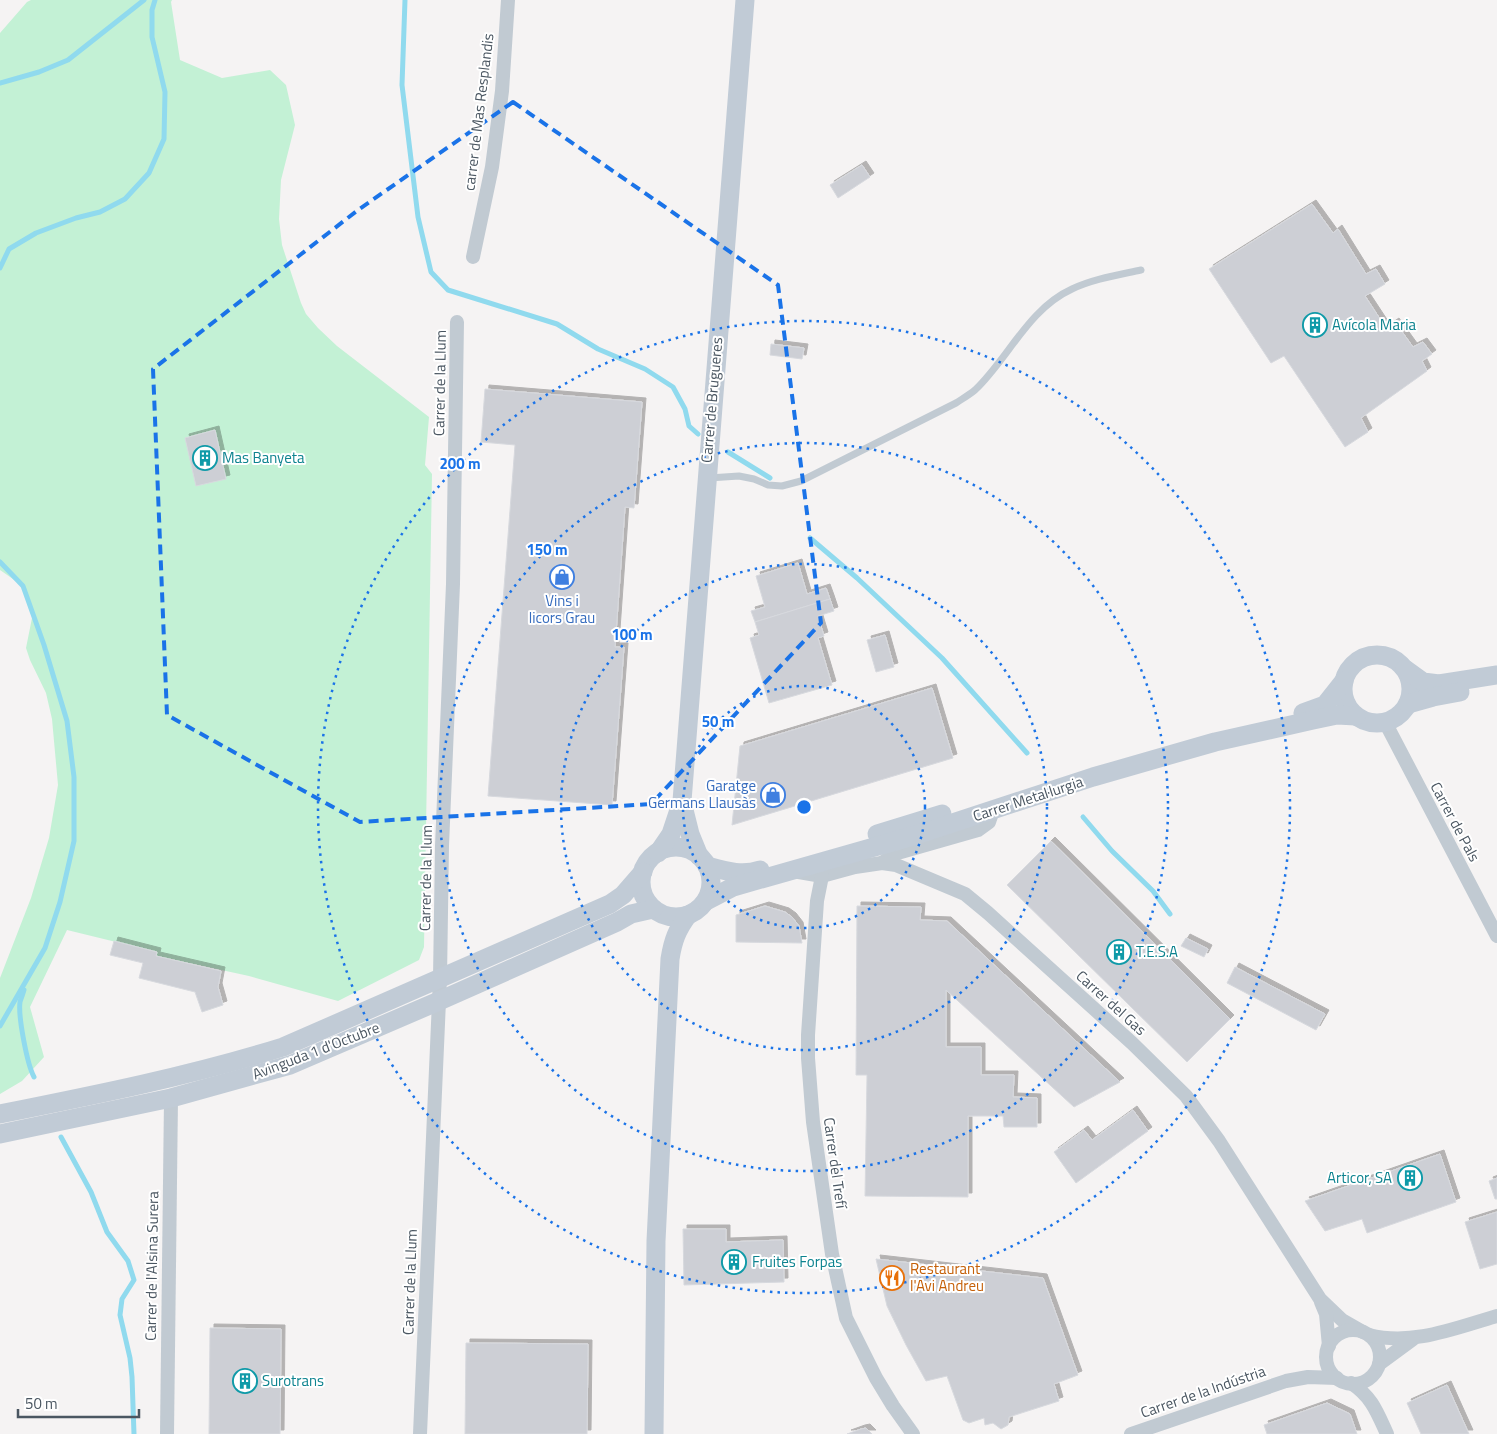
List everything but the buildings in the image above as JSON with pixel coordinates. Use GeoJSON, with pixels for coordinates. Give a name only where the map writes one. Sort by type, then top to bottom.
{"type":"FeatureCollection","features":[{"type":"Feature","properties":{"kind":"main road","name":"Carrer de Brugueres"},"geometry":{"type":"LineString","coordinates":[[682,801],[745,0]]}},
{"type":"Feature","properties":{"kind":"main road"},"geometry":{"type":"LineString","coordinates":[[1381,655],[1390,657],[1399,662],[1405,669],[1410,677],[1412,687],[1408,704],[1398,716],[1385,722],[1370,722],[1356,716],[1350,710],[1344,698],[1344,682],[1348,672],[1362,659],[1381,655]]}},
{"type":"Feature","properties":{"kind":"main road"},"geometry":{"type":"LineString","coordinates":[[1405,669],[1423,682],[1439,684],[1497,675]]}},
{"type":"Feature","properties":{"kind":"main road","name":"Carrer Metal·lurgia"},"geometry":{"type":"LineString","coordinates":[[703,861],[735,873],[756,871],[1039,784],[1196,739],[1303,714],[1325,705],[1344,682]]}},
{"type":"Feature","properties":{"kind":"main road"},"geometry":{"type":"LineString","coordinates":[[1408,704],[1433,697],[1497,687]]}},
{"type":"Feature","properties":{"kind":"main road","name":"Carrer Metal·lurgia"},"geometry":{"type":"LineString","coordinates":[[706,901],[733,887],[913,836],[1093,777],[1215,742],[1337,715],[1356,716]]}},
{"type":"Feature","properties":{"kind":"main road"},"geometry":{"type":"LineString","coordinates":[[658,853],[671,834],[682,801]]}},
{"type":"Feature","properties":{"kind":"main road"},"geometry":{"type":"LineString","coordinates":[[654,1434],[656,1241],[670,959],[678,929],[688,915],[706,901],[711,887],[710,873],[690,834],[682,801]]}},
{"type":"Feature","properties":{"kind":"main road"},"geometry":{"type":"LineString","coordinates":[[688,915],[670,917],[656,910],[645,898],[641,878],[648,861],[658,853],[669,848],[682,848],[703,861]]}},
{"type":"Feature","properties":{"kind":"main road","name":"Avinguda 1 d'Octubre"},"geometry":{"type":"LineString","coordinates":[[0,1114],[167,1080],[283,1047],[610,904],[623,895],[643,872]]}},
{"type":"Feature","properties":{"kind":"main road","name":"Avinguda 1 d'Octubre"},"geometry":{"type":"LineString","coordinates":[[0,1134],[171,1098],[290,1065],[439,1001],[631,914],[656,910]]}},
{"type":"Feature","properties":{"kind":"main road"},"geometry":{"type":"LineString","coordinates":[[656,910],[670,959]]}},
{"type":"Feature","properties":{"kind":"street","name":"carrer de Mas Resplandis"},"geometry":{"type":"LineString","coordinates":[[473,257],[492,167],[502,91],[508,0]]}},
{"type":"Feature","properties":{"kind":"street","name":"Carrer de la Llum"},"geometry":{"type":"LineString","coordinates":[[420,1434],[440,978],[442,846],[453,584],[457,322]]}},
{"type":"Feature","properties":{"kind":"street","name":"Carrer de Pals"},"geometry":{"type":"LineString","coordinates":[[1385,722],[1497,936]]}},
{"type":"Feature","properties":{"kind":"street"},"geometry":{"type":"LineString","coordinates":[[882,863],[894,854],[978,830],[989,822],[993,810]]}},
{"type":"Feature","properties":{"kind":"street","name":"Carrer del Gas"},"geometry":{"type":"LineString","coordinates":[[792,871],[822,876],[855,867],[882,863],[896,865],[965,894],[996,919],[1164,1073],[1200,1112],[1320,1299],[1326,1314],[1328,1350]]}},
{"type":"Feature","properties":{"kind":"street","name":"Carrer del Trefí"},"geometry":{"type":"LineString","coordinates":[[822,876],[817,901],[808,1058],[813,1122],[832,1254],[846,1318],[876,1378],[913,1434]]}},
{"type":"Feature","properties":{"kind":"street","name":"Carrer de l'Alsina Surera"},"geometry":{"type":"LineString","coordinates":[[167,1434],[171,1098]]}},
{"type":"Feature","properties":{"kind":"street","name":"Carrer del Gas"},"geometry":{"type":"LineString","coordinates":[[1320,1299],[1342,1320],[1366,1334]]}},
{"type":"Feature","properties":{"kind":"street"},"geometry":{"type":"LineString","coordinates":[[1376,1410],[1364,1393],[1351,1383],[1337,1378],[1328,1367],[1328,1350],[1337,1335],[1350,1330],[1386,1339],[1413,1339],[1497,1316]]}},
{"type":"Feature","properties":{"kind":"street"},"geometry":{"type":"LineString","coordinates":[[1366,1334],[1377,1345],[1380,1358],[1373,1399],[1387,1434]]}},
{"type":"Feature","properties":{"kind":"street"},"geometry":{"type":"LineString","coordinates":[[1351,1383],[1362,1382],[1413,1339]]}},
{"type":"Feature","properties":{"kind":"street","name":"Carrer de la Indústria"},"geometry":{"type":"LineString","coordinates":[[1131,1434],[1286,1381],[1312,1368],[1328,1350]]}},
{"type":"Feature","properties":{"kind":"street","name":"Carrer de la Indústria"},"geometry":{"type":"LineString","coordinates":[[1286,1381],[1308,1377],[1337,1378]]}},
{"type":"Feature","properties":{"kind":"lane"},"geometry":{"type":"LineString","coordinates":[[706,478],[739,476],[754,479],[768,485],[782,486],[801,481],[956,403],[974,391],[1031,321],[1048,304],[1071,289],[1094,281],[1141,270]]}},
{"type":"Feature","properties":{"kind":"highlighted area"},"geometry":{"type":"Polygon","coordinates":[[[513,102],[778,285],[821,623],[651,804],[360,822],[167,715],[153,369],[358,210],[513,102]]]}},
{"type":"Feature","properties":{"kind":"green space"},"geometry":{"type":"Polygon","coordinates":[[[31,0],[172,0],[180,60],[222,78],[270,70],[286,85],[295,125],[281,180],[279,219],[282,245],[301,303],[306,314],[337,346],[429,417],[425,465],[432,474],[424,947],[419,960],[338,1001],[249,976],[157,956],[157,952],[67,930],[30,1007],[44,1057],[22,1081],[0,1094],[0,978],[31,898],[49,838],[58,785],[52,719],[46,693],[26,648],[33,613],[23,586],[0,570],[0,33],[27,2],[31,0]]]}},
{"type":"Feature","properties":{"kind":"waterway"},"geometry":{"type":"LineString","coordinates":[[0,83],[39,72],[68,60],[144,0]]}},
{"type":"Feature","properties":{"kind":"waterway"},"geometry":{"type":"LineString","coordinates":[[0,268],[9,249],[36,233],[76,218],[100,212],[125,199],[149,173],[164,139],[165,92],[152,37],[152,10],[155,0]]}},
{"type":"Feature","properties":{"kind":"waterway"},"geometry":{"type":"LineString","coordinates":[[405,0],[402,85],[418,217],[431,272],[448,290],[557,324],[598,349],[645,369],[673,387],[685,409],[689,426],[698,434]]}},
{"type":"Feature","properties":{"kind":"waterway"},"geometry":{"type":"LineString","coordinates":[[728,452],[770,478]]}},
{"type":"Feature","properties":{"kind":"waterway"},"geometry":{"type":"LineString","coordinates":[[810,538],[857,578],[942,658],[1027,753]]}},
{"type":"Feature","properties":{"kind":"waterway"},"geometry":{"type":"LineString","coordinates":[[0,562],[23,586],[44,645],[67,721],[74,777],[74,841],[60,902],[45,948],[0,1026]]}},
{"type":"Feature","properties":{"kind":"waterway"},"geometry":{"type":"LineString","coordinates":[[1083,817],[1112,851],[1153,891],[1170,914]]}},
{"type":"Feature","properties":{"kind":"waterway"},"geometry":{"type":"LineString","coordinates":[[24,990],[20,1002],[20,1018],[26,1051],[34,1077]]}},
{"type":"Feature","properties":{"kind":"waterway"},"geometry":{"type":"LineString","coordinates":[[61,1137],[91,1192],[107,1232],[128,1261],[134,1280],[122,1299],[120,1315],[130,1358],[134,1434]]}},
{"type":"Feature","properties":{"kind":"place","name":"Avícola Maria"},"geometry":{"type":"Point","coordinates":[1315,325]}},
{"type":"Feature","properties":{"kind":"place","name":"Mas Banyeta"},"geometry":{"type":"Point","coordinates":[205,458]}},
{"type":"Feature","properties":{"kind":"place","name":"Vins i licors Grau"},"geometry":{"type":"Point","coordinates":[562,577]}},
{"type":"Feature","properties":{"kind":"place","name":"Garatge Germans Llausàs"},"geometry":{"type":"Point","coordinates":[773,795]}},
{"type":"Feature","properties":{"kind":"place","name":"T.E.S.A"},"geometry":{"type":"Point","coordinates":[1119,952]}},
{"type":"Feature","properties":{"kind":"place","name":"Articor, SA"},"geometry":{"type":"Point","coordinates":[1410,1178]}},
{"type":"Feature","properties":{"kind":"place","name":"Fruites Forpas"},"geometry":{"type":"Point","coordinates":[734,1262]}},
{"type":"Feature","properties":{"kind":"place","name":"Restaurant l'Avi Andreu"},"geometry":{"type":"Point","coordinates":[892,1278]}},
{"type":"Feature","properties":{"kind":"place","name":"Surotrans"},"geometry":{"type":"Point","coordinates":[245,1381]}}]}
